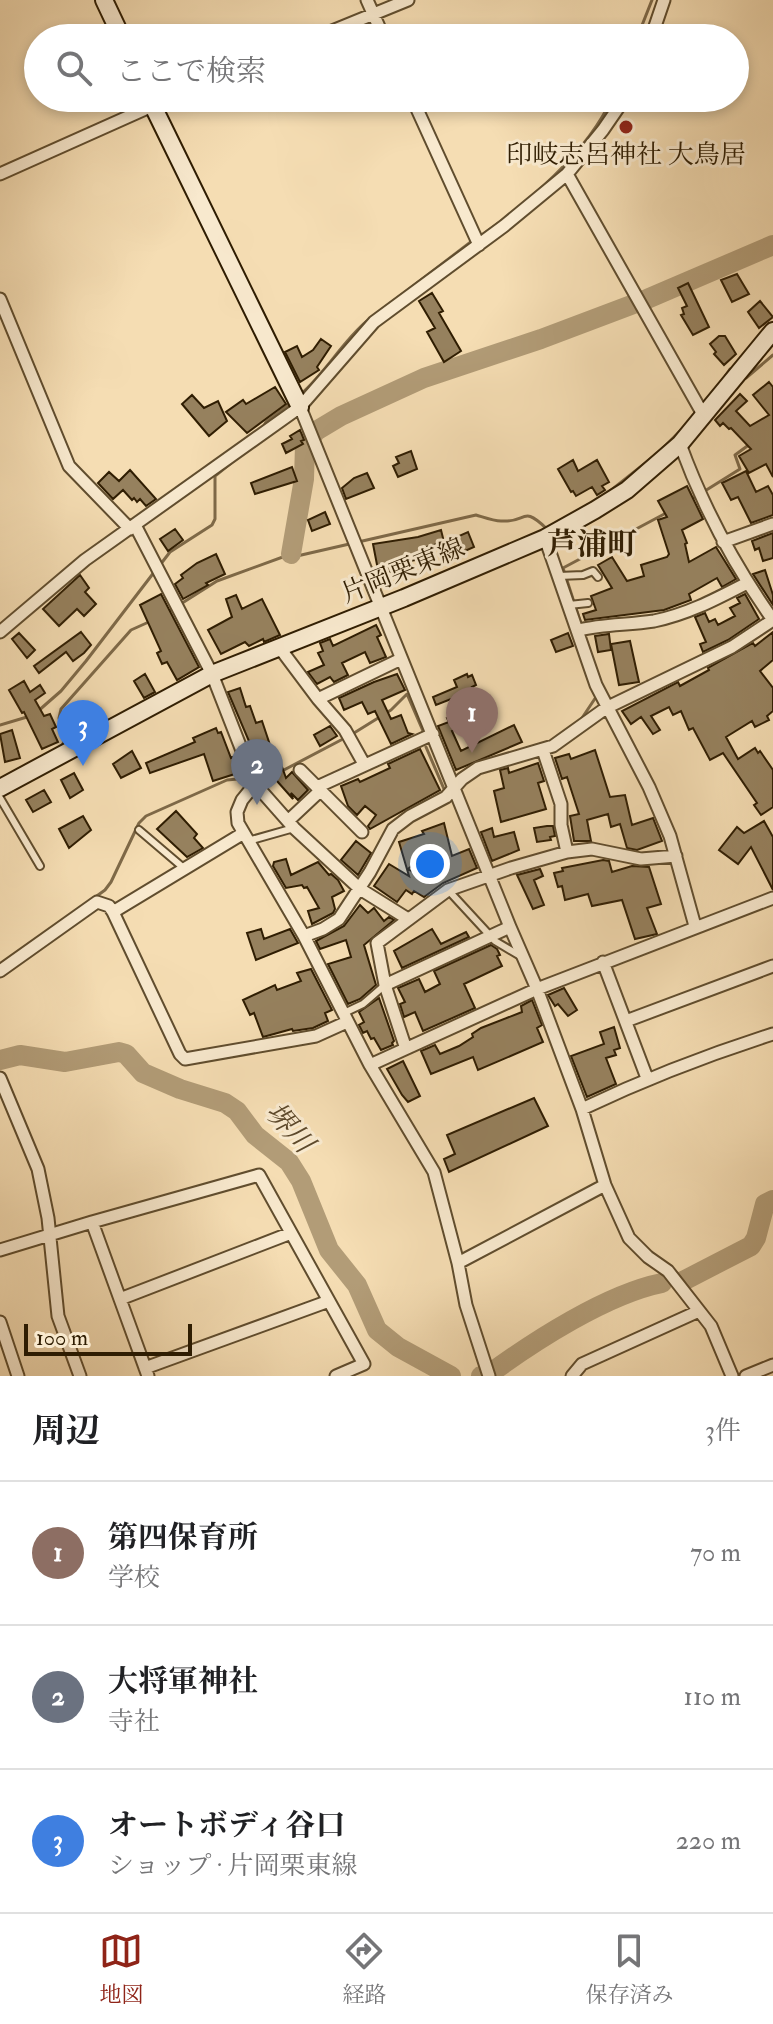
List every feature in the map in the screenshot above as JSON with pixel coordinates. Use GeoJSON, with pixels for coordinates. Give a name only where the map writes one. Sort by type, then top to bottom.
{"type":"FeatureCollection","features":[{"type":"Feature","properties":{"kind":"main road"},"geometry":{"type":"LineString","coordinates":[[104,0],[115,24]]}},
{"type":"Feature","properties":{"kind":"main road"},"geometry":{"type":"LineString","coordinates":[[156,112],[300,407]]}},
{"type":"Feature","properties":{"kind":"main road","name":"片岡栗東線"},"geometry":{"type":"LineString","coordinates":[[0,790],[212,674],[545,538],[627,490],[680,444],[773,331]]}},
{"type":"Feature","properties":{"kind":"street"},"geometry":{"type":"LineString","coordinates":[[367,0],[378,24]]}},
{"type":"Feature","properties":{"kind":"street"},"geometry":{"type":"LineString","coordinates":[[349,24],[408,0]]}},
{"type":"Feature","properties":{"kind":"street"},"geometry":{"type":"LineString","coordinates":[[655,24],[662,2]]}},
{"type":"Feature","properties":{"kind":"street"},"geometry":{"type":"LineString","coordinates":[[0,174],[130,112]]}},
{"type":"Feature","properties":{"kind":"street"},"geometry":{"type":"LineString","coordinates":[[418,112],[479,245]]}},
{"type":"Feature","properties":{"kind":"street"},"geometry":{"type":"LineString","coordinates":[[0,632],[85,560],[300,407],[374,322],[479,245],[567,174],[615,112]]}},
{"type":"Feature","properties":{"kind":"street"},"geometry":{"type":"LineString","coordinates":[[567,174],[704,416]]}},
{"type":"Feature","properties":{"kind":"street"},"geometry":{"type":"LineString","coordinates":[[0,299],[69,466],[132,527],[212,674],[255,785],[360,889],[408,919]]}},
{"type":"Feature","properties":{"kind":"street"},"geometry":{"type":"LineString","coordinates":[[300,407],[537,989],[582,1109],[605,1185],[629,1238],[668,1271],[711,1326],[732,1376]]}},
{"type":"Feature","properties":{"kind":"street"},"geometry":{"type":"LineString","coordinates":[[304,936],[339,919],[360,889],[393,829],[410,816],[455,793],[462,779],[478,768],[544,754],[604,704],[732,647],[773,620],[723,542],[680,444]]}},
{"type":"Feature","properties":{"kind":"street"},"geometry":{"type":"LineString","coordinates":[[723,542],[773,524]]}},
{"type":"Feature","properties":{"kind":"street"},"geometry":{"type":"LineString","coordinates":[[545,538],[562,576],[570,605],[583,629],[596,685],[604,704],[662,814],[695,926]]}},
{"type":"Feature","properties":{"kind":"street"},"geometry":{"type":"LineString","coordinates":[[583,629],[630,624],[686,612],[747,583]]}},
{"type":"Feature","properties":{"kind":"street"},"geometry":{"type":"LineString","coordinates":[[279,647],[345,730],[364,764]]}},
{"type":"Feature","properties":{"kind":"street"},"geometry":{"type":"LineString","coordinates":[[318,699],[401,659]]}},
{"type":"Feature","properties":{"kind":"street"},"geometry":{"type":"LineString","coordinates":[[291,824],[319,789],[364,764],[433,734]]}},
{"type":"Feature","properties":{"kind":"street"},"geometry":{"type":"LineString","coordinates":[[544,754],[561,804],[561,825],[567,852]]}},
{"type":"Feature","properties":{"kind":"street"},"geometry":{"type":"LineString","coordinates":[[300,770],[362,832]]}},
{"type":"Feature","properties":{"kind":"street"},"geometry":{"type":"LineString","coordinates":[[255,785],[242,800],[237,812],[245,838],[304,936],[370,1065],[434,1172],[466,1305],[488,1373]]}},
{"type":"Feature","properties":{"kind":"street"},"geometry":{"type":"LineString","coordinates":[[113,912],[245,838]]}},
{"type":"Feature","properties":{"kind":"street"},"geometry":{"type":"LineString","coordinates":[[405,1046],[385,985],[377,943],[448,890],[567,852],[592,849],[641,859],[676,856]]}},
{"type":"Feature","properties":{"kind":"street"},"geometry":{"type":"LineString","coordinates":[[370,1065],[405,1046],[537,989],[773,898]]}},
{"type":"Feature","properties":{"kind":"street"},"geometry":{"type":"LineString","coordinates":[[0,971],[97,902],[109,906],[113,912],[185,1059],[316,1036],[345,1018]]}},
{"type":"Feature","properties":{"kind":"street"},"geometry":{"type":"LineString","coordinates":[[385,985],[510,927]]}},
{"type":"Feature","properties":{"kind":"street"},"geometry":{"type":"LineString","coordinates":[[603,962],[647,1078]]}},
{"type":"Feature","properties":{"kind":"street"},"geometry":{"type":"LineString","coordinates":[[626,1021],[773,966]]}},
{"type":"Feature","properties":{"kind":"street"},"geometry":{"type":"LineString","coordinates":[[582,1109],[703,1056],[773,1034]]}},
{"type":"Feature","properties":{"kind":"street"},"geometry":{"type":"LineString","coordinates":[[0,1078],[38,1169],[58,1316],[80,1376]]}},
{"type":"Feature","properties":{"kind":"street"},"geometry":{"type":"LineString","coordinates":[[0,1250],[259,1175],[364,1364],[336,1376]]}},
{"type":"Feature","properties":{"kind":"street"},"geometry":{"type":"LineString","coordinates":[[458,1263],[605,1185]]}},
{"type":"Feature","properties":{"kind":"street"},"geometry":{"type":"LineString","coordinates":[[92,1222],[147,1372],[329,1301]]}},
{"type":"Feature","properties":{"kind":"street"},"geometry":{"type":"LineString","coordinates":[[120,1299],[291,1233]]}},
{"type":"Feature","properties":{"kind":"street"},"geometry":{"type":"LineString","coordinates":[[572,1376],[582,1364],[699,1311]]}},
{"type":"Feature","properties":{"kind":"street"},"geometry":{"type":"LineString","coordinates":[[0,1322],[18,1376]]}},
{"type":"Feature","properties":{"kind":"street"},"geometry":{"type":"LineString","coordinates":[[746,1376],[773,1365]]}},
{"type":"Feature","properties":{"kind":"lane"},"geometry":{"type":"LineString","coordinates":[[562,576],[593,571],[598,577]]}},
{"type":"Feature","properties":{"kind":"lane"},"geometry":{"type":"LineString","coordinates":[[570,605],[585,604]]}},
{"type":"Feature","properties":{"kind":"lane"},"geometry":{"type":"LineString","coordinates":[[0,790],[40,866]]}},
{"type":"Feature","properties":{"kind":"lane"},"geometry":{"type":"LineString","coordinates":[[245,838],[291,824]]}},
{"type":"Feature","properties":{"kind":"lane"},"geometry":{"type":"LineString","coordinates":[[139,830],[186,870]]}},
{"type":"Feature","properties":{"kind":"lane"},"geometry":{"type":"LineString","coordinates":[[448,890],[491,937],[524,958]]}},
{"type":"Feature","properties":{"kind":"lane"},"geometry":{"type":"LineString","coordinates":[[345,1018],[385,985]]}},
{"type":"Feature","properties":{"kind":"building"},"geometry":{"type":"Polygon","coordinates":[[[737,274],[749,294],[732,302],[721,280],[737,274]]]}},
{"type":"Feature","properties":{"kind":"building"},"geometry":{"type":"Polygon","coordinates":[[[688,283],[709,327],[693,335],[681,315],[684,314],[682,308],[687,306],[678,288],[688,283]]]}},
{"type":"Feature","properties":{"kind":"building"},"geometry":{"type":"Polygon","coordinates":[[[432,293],[443,311],[439,313],[461,351],[444,362],[427,332],[435,328],[419,301],[432,293]]]}},
{"type":"Feature","properties":{"kind":"building"},"geometry":{"type":"Polygon","coordinates":[[[760,301],[773,317],[759,328],[748,312],[760,301]]]}},
{"type":"Feature","properties":{"kind":"building"},"geometry":{"type":"Polygon","coordinates":[[[719,336],[725,336],[736,354],[724,365],[710,344],[719,336]]]}},
{"type":"Feature","properties":{"kind":"building"},"geometry":{"type":"Polygon","coordinates":[[[321,339],[331,346],[317,367],[319,370],[300,382],[285,352],[297,346],[302,357],[313,350],[321,339]]]}},
{"type":"Feature","properties":{"kind":"building"},"geometry":{"type":"Polygon","coordinates":[[[769,382],[773,387],[773,477],[766,464],[749,473],[739,456],[751,449],[731,428],[723,423],[720,426],[715,420],[740,394],[747,401],[736,411],[750,426],[769,415],[753,395],[769,382]]]}},
{"type":"Feature","properties":{"kind":"building"},"geometry":{"type":"Polygon","coordinates":[[[275,387],[286,404],[247,433],[226,412],[243,400],[246,404],[275,387]]]}},
{"type":"Feature","properties":{"kind":"building"},"geometry":{"type":"Polygon","coordinates":[[[192,395],[204,408],[218,401],[227,421],[209,436],[182,404],[192,395]]]}},
{"type":"Feature","properties":{"kind":"building"},"geometry":{"type":"Polygon","coordinates":[[[300,430],[303,444],[286,453],[282,444],[300,430]]]}},
{"type":"Feature","properties":{"kind":"building"},"geometry":{"type":"Polygon","coordinates":[[[411,451],[417,469],[398,477],[393,466],[399,463],[396,457],[411,451]]]}},
{"type":"Feature","properties":{"kind":"building"},"geometry":{"type":"Polygon","coordinates":[[[573,460],[578,471],[597,460],[609,482],[602,486],[605,490],[597,495],[592,487],[576,496],[571,492],[558,469],[573,460]]]}},
{"type":"Feature","properties":{"kind":"building"},"geometry":{"type":"Polygon","coordinates":[[[292,467],[297,481],[255,494],[251,483],[292,467]]]}},
{"type":"Feature","properties":{"kind":"building"},"geometry":{"type":"Polygon","coordinates":[[[130,470],[156,499],[146,506],[140,499],[137,502],[134,498],[132,500],[123,490],[113,499],[98,483],[109,472],[119,481],[130,470]]]}},
{"type":"Feature","properties":{"kind":"building"},"geometry":{"type":"Polygon","coordinates":[[[746,471],[756,492],[768,486],[773,495],[773,515],[751,523],[738,497],[731,500],[722,483],[746,471]]]}},
{"type":"Feature","properties":{"kind":"building"},"geometry":{"type":"Polygon","coordinates":[[[367,473],[374,488],[346,499],[342,488],[354,478],[367,473]]]}},
{"type":"Feature","properties":{"kind":"building"},"geometry":{"type":"Polygon","coordinates":[[[687,486],[703,519],[682,530],[689,562],[716,547],[736,579],[722,587],[717,578],[689,594],[691,600],[664,610],[585,620],[583,614],[596,610],[591,596],[612,588],[598,565],[612,557],[627,581],[644,576],[641,565],[667,557],[669,554],[658,520],[667,517],[658,501],[687,486]]]}},
{"type":"Feature","properties":{"kind":"building"},"geometry":{"type":"Polygon","coordinates":[[[325,512],[330,524],[312,531],[308,520],[325,512]]]}},
{"type":"Feature","properties":{"kind":"building"},"geometry":{"type":"Polygon","coordinates":[[[175,529],[183,540],[168,551],[160,539],[175,529]]]}},
{"type":"Feature","properties":{"kind":"building"},"geometry":{"type":"Polygon","coordinates":[[[441,530],[444,542],[420,549],[422,559],[392,564],[393,571],[379,575],[373,544],[441,530]]]}},
{"type":"Feature","properties":{"kind":"building"},"geometry":{"type":"Polygon","coordinates":[[[468,532],[474,547],[456,555],[450,540],[468,532]]]}},
{"type":"Feature","properties":{"kind":"building"},"geometry":{"type":"Polygon","coordinates":[[[773,533],[773,558],[763,561],[759,548],[755,550],[752,541],[773,533]]]}},
{"type":"Feature","properties":{"kind":"building"},"geometry":{"type":"Polygon","coordinates":[[[216,554],[225,574],[183,599],[175,584],[183,578],[181,575],[216,554]]]}},
{"type":"Feature","properties":{"kind":"building"},"geometry":{"type":"Polygon","coordinates":[[[765,570],[773,595],[773,605],[753,574],[765,570]]]}},
{"type":"Feature","properties":{"kind":"building"},"geometry":{"type":"Polygon","coordinates":[[[80,575],[89,588],[85,592],[96,604],[84,616],[77,609],[59,626],[43,609],[80,575]]]}},
{"type":"Feature","properties":{"kind":"building"},"geometry":{"type":"Polygon","coordinates":[[[161,594],[199,667],[177,680],[167,662],[162,664],[157,653],[161,651],[140,605],[161,594]]]}},
{"type":"Feature","properties":{"kind":"building"},"geometry":{"type":"Polygon","coordinates":[[[745,594],[759,619],[703,652],[700,644],[706,642],[695,617],[705,613],[709,622],[715,619],[718,625],[735,616],[730,608],[740,603],[737,598],[745,594]]]}},
{"type":"Feature","properties":{"kind":"building"},"geometry":{"type":"Polygon","coordinates":[[[236,595],[242,609],[262,599],[280,635],[249,646],[245,642],[221,654],[208,630],[232,617],[226,599],[236,595]]]}},
{"type":"Feature","properties":{"kind":"building"},"geometry":{"type":"Polygon","coordinates":[[[376,625],[381,635],[377,637],[386,657],[370,663],[365,652],[342,663],[348,675],[334,682],[330,677],[317,684],[308,672],[324,665],[318,653],[323,651],[320,643],[330,639],[333,646],[376,625]]]}},
{"type":"Feature","properties":{"kind":"building"},"geometry":{"type":"Polygon","coordinates":[[[81,632],[91,645],[84,653],[73,661],[66,652],[39,673],[34,666],[81,632]]]}},
{"type":"Feature","properties":{"kind":"building"},"geometry":{"type":"Polygon","coordinates":[[[773,632],[773,660],[760,671],[773,688],[773,711],[767,716],[769,720],[755,727],[752,721],[726,737],[738,759],[755,748],[773,770],[773,807],[761,815],[754,805],[757,803],[723,753],[710,760],[693,728],[689,730],[681,711],[673,715],[669,707],[651,716],[660,730],[653,734],[641,717],[631,724],[622,711],[678,682],[680,686],[753,643],[755,646],[773,632]]]}},
{"type":"Feature","properties":{"kind":"building"},"geometry":{"type":"Polygon","coordinates":[[[19,633],[35,650],[27,658],[12,639],[19,633]]]}},
{"type":"Feature","properties":{"kind":"building"},"geometry":{"type":"Polygon","coordinates":[[[568,633],[573,646],[556,652],[551,640],[568,633]]]}},
{"type":"Feature","properties":{"kind":"building"},"geometry":{"type":"Polygon","coordinates":[[[609,634],[611,650],[598,652],[595,636],[609,634]]]}},
{"type":"Feature","properties":{"kind":"building"},"geometry":{"type":"Polygon","coordinates":[[[630,641],[639,682],[619,685],[611,644],[630,641]]]}},
{"type":"Feature","properties":{"kind":"building"},"geometry":{"type":"Polygon","coordinates":[[[145,674],[155,692],[144,698],[134,681],[145,674]]]}},
{"type":"Feature","properties":{"kind":"building"},"geometry":{"type":"Polygon","coordinates":[[[397,674],[405,690],[382,700],[391,719],[401,715],[408,733],[412,734],[391,744],[375,711],[368,714],[362,702],[344,710],[339,698],[397,674]]]}},
{"type":"Feature","properties":{"kind":"building"},"geometry":{"type":"Polygon","coordinates":[[[467,674],[468,677],[472,675],[476,685],[472,687],[474,690],[436,705],[433,697],[457,687],[454,680],[467,674]]]}},
{"type":"Feature","properties":{"kind":"building"},"geometry":{"type":"Polygon","coordinates":[[[24,681],[30,692],[40,685],[45,693],[35,700],[44,716],[50,714],[56,727],[52,729],[58,742],[42,749],[9,690],[24,681]]]}},
{"type":"Feature","properties":{"kind":"building"},"geometry":{"type":"Polygon","coordinates":[[[240,688],[246,707],[250,706],[256,723],[262,721],[273,754],[277,753],[286,778],[292,772],[308,790],[298,800],[291,793],[293,799],[269,772],[263,774],[228,692],[240,688]]]}},
{"type":"Feature","properties":{"kind":"building"},"geometry":{"type":"Polygon","coordinates":[[[83,708],[92,726],[80,732],[71,715],[83,708]]]}},
{"type":"Feature","properties":{"kind":"building"},"geometry":{"type":"Polygon","coordinates":[[[461,713],[466,726],[452,731],[461,751],[514,725],[522,742],[456,770],[438,726],[449,722],[447,718],[461,713]]]}},
{"type":"Feature","properties":{"kind":"building"},"geometry":{"type":"Polygon","coordinates":[[[330,726],[337,736],[320,746],[314,735],[330,726]]]}},
{"type":"Feature","properties":{"kind":"building"},"geometry":{"type":"Polygon","coordinates":[[[216,728],[218,733],[221,732],[231,758],[235,756],[241,772],[213,781],[204,754],[150,773],[146,763],[195,742],[193,738],[216,728]]]}},
{"type":"Feature","properties":{"kind":"building"},"geometry":{"type":"Polygon","coordinates":[[[12,730],[20,758],[5,762],[0,734],[12,730]]]}},
{"type":"Feature","properties":{"kind":"building"},"geometry":{"type":"Polygon","coordinates":[[[420,749],[440,790],[370,829],[368,826],[376,815],[365,806],[357,815],[348,806],[341,786],[358,779],[360,782],[390,768],[388,764],[420,749]]]}},
{"type":"Feature","properties":{"kind":"building"},"geometry":{"type":"Polygon","coordinates":[[[595,750],[610,797],[625,795],[632,825],[653,818],[662,841],[637,850],[627,848],[620,824],[611,827],[608,814],[587,820],[591,841],[574,841],[570,816],[579,814],[567,777],[562,779],[555,758],[569,754],[571,759],[595,750]]]}},
{"type":"Feature","properties":{"kind":"building"},"geometry":{"type":"Polygon","coordinates":[[[132,751],[141,768],[121,778],[113,764],[132,751]]]}},
{"type":"Feature","properties":{"kind":"building"},"geometry":{"type":"Polygon","coordinates":[[[538,763],[544,781],[538,783],[546,809],[501,822],[494,791],[504,788],[500,770],[508,768],[509,773],[538,763]]]}},
{"type":"Feature","properties":{"kind":"building"},"geometry":{"type":"Polygon","coordinates":[[[74,773],[83,790],[70,798],[61,780],[74,773]]]}},
{"type":"Feature","properties":{"kind":"building"},"geometry":{"type":"Polygon","coordinates":[[[44,790],[51,802],[33,812],[26,800],[44,790]]]}},
{"type":"Feature","properties":{"kind":"building"},"geometry":{"type":"Polygon","coordinates":[[[176,811],[197,834],[194,838],[203,848],[187,857],[157,829],[176,811]]]}},
{"type":"Feature","properties":{"kind":"building"},"geometry":{"type":"Polygon","coordinates":[[[83,816],[91,830],[69,848],[59,829],[83,816]]]}},
{"type":"Feature","properties":{"kind":"building"},"geometry":{"type":"Polygon","coordinates":[[[764,821],[773,837],[773,890],[751,847],[738,864],[719,850],[737,827],[744,833],[764,821]]]}},
{"type":"Feature","properties":{"kind":"building"},"geometry":{"type":"Polygon","coordinates":[[[444,823],[452,856],[469,849],[477,868],[443,883],[424,897],[406,890],[397,902],[374,886],[389,864],[409,876],[399,842],[424,834],[422,831],[444,823]],[[426,855],[408,869],[426,880],[433,869],[426,855]]]}},
{"type":"Feature","properties":{"kind":"building"},"geometry":{"type":"Polygon","coordinates":[[[553,826],[555,836],[550,837],[551,840],[537,842],[534,828],[553,826]]]}},
{"type":"Feature","properties":{"kind":"building"},"geometry":{"type":"Polygon","coordinates":[[[492,828],[494,837],[514,832],[519,850],[492,861],[481,832],[492,828]]]}},
{"type":"Feature","properties":{"kind":"building"},"geometry":{"type":"Polygon","coordinates":[[[356,841],[371,853],[358,875],[341,860],[356,841]]]}},
{"type":"Feature","properties":{"kind":"building"},"geometry":{"type":"Polygon","coordinates":[[[286,859],[291,875],[318,862],[338,880],[344,891],[332,897],[333,913],[312,924],[308,911],[319,908],[307,887],[286,888],[273,866],[274,862],[286,859]]]}},
{"type":"Feature","properties":{"kind":"building"},"geometry":{"type":"Polygon","coordinates":[[[609,861],[612,872],[632,866],[649,867],[661,904],[647,908],[657,934],[635,939],[622,900],[592,906],[588,894],[565,900],[562,886],[558,887],[554,873],[563,871],[562,868],[609,861]]]}},
{"type":"Feature","properties":{"kind":"building"},"geometry":{"type":"Polygon","coordinates":[[[540,869],[543,876],[534,880],[544,905],[533,909],[517,875],[540,869]]]}},
{"type":"Feature","properties":{"kind":"building"},"geometry":{"type":"Polygon","coordinates":[[[360,905],[368,913],[374,908],[384,921],[389,917],[394,920],[364,945],[376,985],[360,999],[348,1004],[328,964],[351,957],[346,940],[320,949],[316,941],[344,926],[360,905]]]}},
{"type":"Feature","properties":{"kind":"building"},"geometry":{"type":"Polygon","coordinates":[[[261,929],[264,939],[290,929],[298,943],[256,960],[247,933],[261,929]]]}},
{"type":"Feature","properties":{"kind":"building"},"geometry":{"type":"Polygon","coordinates":[[[432,929],[441,944],[466,932],[469,937],[402,968],[394,951],[432,929]]]}},
{"type":"Feature","properties":{"kind":"building"},"geometry":{"type":"Polygon","coordinates":[[[491,945],[497,949],[502,966],[464,984],[475,1008],[423,1031],[415,1012],[404,1017],[400,1004],[405,1002],[398,988],[419,979],[425,992],[440,984],[434,971],[491,945]]]}},
{"type":"Feature","properties":{"kind":"building"},"geometry":{"type":"Polygon","coordinates":[[[311,969],[332,1010],[325,1013],[328,1021],[313,1028],[292,1029],[263,1037],[254,1013],[250,1015],[243,1000],[275,985],[277,990],[301,981],[297,973],[311,969]]]}},
{"type":"Feature","properties":{"kind":"building"},"geometry":{"type":"Polygon","coordinates":[[[564,988],[577,1010],[568,1016],[558,1004],[555,1006],[548,995],[564,988]]]}},
{"type":"Feature","properties":{"kind":"building"},"geometry":{"type":"Polygon","coordinates":[[[379,998],[394,1041],[393,1045],[381,1050],[374,1038],[371,1039],[367,1031],[363,1033],[359,1025],[364,1022],[359,1012],[379,998]]]}},
{"type":"Feature","properties":{"kind":"building"},"geometry":{"type":"Polygon","coordinates":[[[532,1000],[542,1025],[537,1028],[543,1042],[478,1070],[473,1057],[431,1074],[421,1051],[435,1045],[440,1054],[459,1046],[481,1028],[522,1012],[521,1006],[532,1000]]]}},
{"type":"Feature","properties":{"kind":"building"},"geometry":{"type":"Polygon","coordinates":[[[614,1027],[620,1048],[614,1050],[616,1055],[606,1058],[616,1084],[587,1097],[571,1056],[604,1044],[600,1032],[614,1027]]]}},
{"type":"Feature","properties":{"kind":"building"},"geometry":{"type":"Polygon","coordinates":[[[403,1061],[420,1096],[408,1102],[387,1069],[403,1061]]]}},
{"type":"Feature","properties":{"kind":"building"},"geometry":{"type":"Polygon","coordinates":[[[534,1098],[548,1126],[449,1172],[444,1159],[455,1154],[447,1135],[534,1098]]]}},
{"type":"Feature","properties":{"kind":"waterway"},"geometry":{"type":"LineString","coordinates":[[643,24],[652,0]]}},
{"type":"Feature","properties":{"kind":"waterway"},"geometry":{"type":"LineString","coordinates":[[479,237],[536,193],[572,157],[604,112]]}},
{"type":"Feature","properties":{"kind":"waterway"},"geometry":{"type":"LineString","coordinates":[[383,309],[472,241]]}},
{"type":"Feature","properties":{"kind":"waterway"},"geometry":{"type":"LineString","coordinates":[[291,554],[304,479],[305,445],[316,431],[341,416],[424,378],[647,299],[773,245]]}},
{"type":"Feature","properties":{"kind":"waterway"},"geometry":{"type":"LineString","coordinates":[[300,395],[367,321]]}},
{"type":"Feature","properties":{"kind":"waterway"},"geometry":{"type":"LineString","coordinates":[[742,376],[746,378],[773,355]]}},
{"type":"Feature","properties":{"kind":"waterway"},"geometry":{"type":"LineString","coordinates":[[722,381],[732,370]]}},
{"type":"Feature","properties":{"kind":"waterway"},"geometry":{"type":"LineString","coordinates":[[262,429],[266,422],[291,403]]}},
{"type":"Feature","properties":{"kind":"waterway"},"geometry":{"type":"LineString","coordinates":[[605,495],[658,453],[684,427]]}},
{"type":"Feature","properties":{"kind":"waterway"},"geometry":{"type":"LineString","coordinates":[[692,499],[740,469],[735,455],[750,444]]}},
{"type":"Feature","properties":{"kind":"waterway"},"geometry":{"type":"LineString","coordinates":[[160,565],[170,552],[212,525],[215,519],[215,476],[236,459]]}},
{"type":"Feature","properties":{"kind":"waterway"},"geometry":{"type":"LineString","coordinates":[[582,627],[563,568],[668,512]]}},
{"type":"Feature","properties":{"kind":"waterway"},"geometry":{"type":"LineString","coordinates":[[168,612],[217,581],[291,554],[297,556],[476,515],[501,521],[528,516],[547,529]]}},
{"type":"Feature","properties":{"kind":"waterway"},"geometry":{"type":"LineString","coordinates":[[37,712],[61,691],[155,571]]}},
{"type":"Feature","properties":{"kind":"waterway"},"geometry":{"type":"LineString","coordinates":[[61,747],[64,742],[59,718],[61,709],[131,630],[151,621]]}},
{"type":"Feature","properties":{"kind":"waterway"},"geometry":{"type":"LineString","coordinates":[[584,634],[593,661]]}},
{"type":"Feature","properties":{"kind":"waterway"},"geometry":{"type":"LineString","coordinates":[[354,733],[391,710],[407,694],[423,731]]}},
{"type":"Feature","properties":{"kind":"waterway"},"geometry":{"type":"LineString","coordinates":[[580,721],[598,694]]}},
{"type":"Feature","properties":{"kind":"waterway"},"geometry":{"type":"LineString","coordinates":[[0,725],[27,717]]}},
{"type":"Feature","properties":{"kind":"waterway"},"geometry":{"type":"LineString","coordinates":[[282,771],[341,740]]}},
{"type":"Feature","properties":{"kind":"waterway"},"geometry":{"type":"LineString","coordinates":[[426,747],[444,789]]}},
{"type":"Feature","properties":{"kind":"waterway"},"geometry":{"type":"LineString","coordinates":[[255,778],[275,774]]}},
{"type":"Feature","properties":{"kind":"waterway"},"geometry":{"type":"LineString","coordinates":[[94,898],[111,882],[139,823],[146,816],[227,780],[248,778]]}},
{"type":"Feature","properties":{"kind":"waterway","name":"堺川"},"geometry":{"type":"LineString","coordinates":[[0,1060],[20,1055],[65,1062],[119,1052],[126,1054],[143,1073],[225,1103],[237,1111],[255,1135],[289,1162],[301,1181],[329,1250],[357,1285],[377,1330],[398,1347],[451,1376]]}},
{"type":"Feature","properties":{"kind":"waterway","name":"堺川"},"geometry":{"type":"LineString","coordinates":[[683,1281],[751,1246],[765,1204],[773,1200]]}},
{"type":"Feature","properties":{"kind":"waterway","name":"堺川"},"geometry":{"type":"LineString","coordinates":[[481,1376],[488,1375],[595,1308],[662,1283]]}},
{"type":"Feature","properties":{"kind":"place","name":"印岐志呂神社 大鳥居"},"geometry":{"type":"Point","coordinates":[626,127]}},
{"type":"Feature","properties":{"kind":"place","name":"第四保育所"},"geometry":{"type":"Point","coordinates":[472,753]}},
{"type":"Feature","properties":{"kind":"place","name":"オートボディ谷口"},"geometry":{"type":"Point","coordinates":[83,766]}},
{"type":"Feature","properties":{"kind":"place","name":"大将軍神社"},"geometry":{"type":"Point","coordinates":[257,805]}},
{"type":"Feature","properties":{"kind":"district","name":"芦浦町"},"geometry":{"type":"Point","coordinates":[592,544]}}]}
